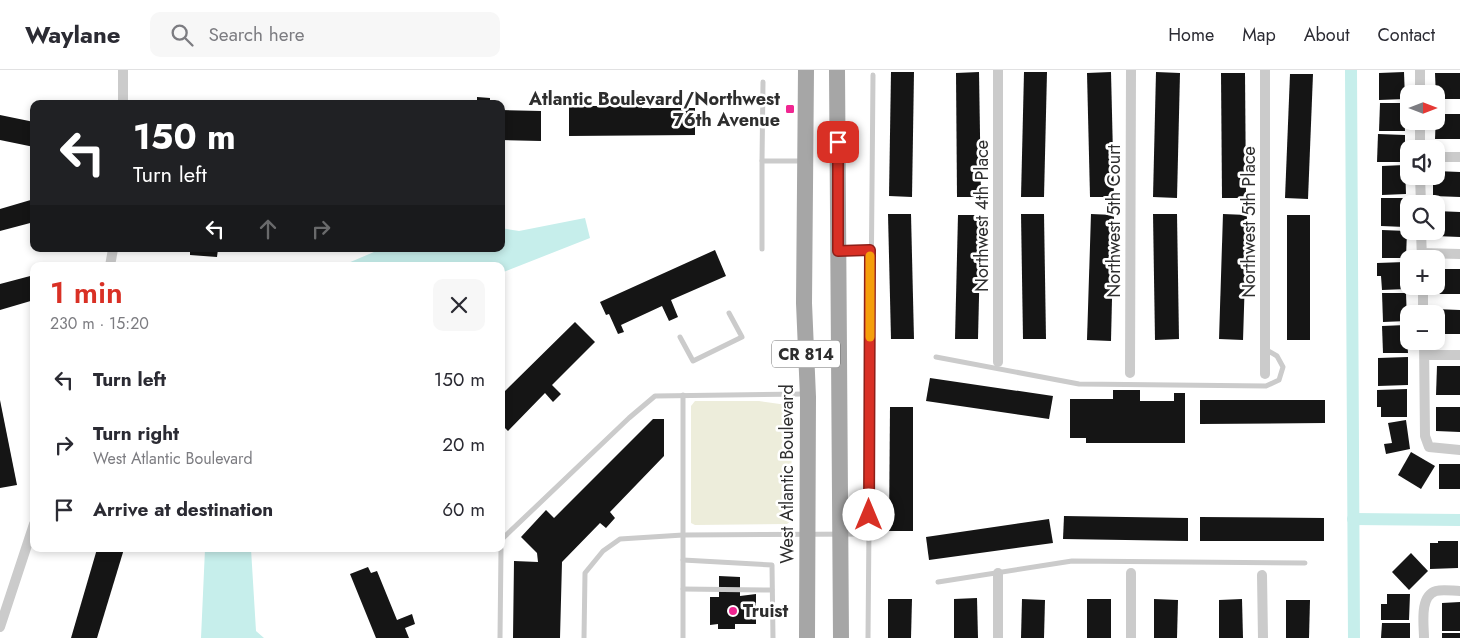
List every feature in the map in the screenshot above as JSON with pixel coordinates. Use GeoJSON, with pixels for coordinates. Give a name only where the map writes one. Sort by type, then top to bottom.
{"type":"FeatureCollection","features":[{"type":"Feature","properties":{"kind":"main road","name":"West Atlantic Boulevard"},"geometry":{"type":"LineString","coordinates":[[806,70],[804,304],[808,396],[807,638]]}},
{"type":"Feature","properties":{"kind":"main road","name":"CR 814"},"geometry":{"type":"LineString","coordinates":[[837,70],[841,638]]}},
{"type":"Feature","properties":{"kind":"street"},"geometry":{"type":"LineString","coordinates":[[123,70],[123,100]]}},
{"type":"Feature","properties":{"kind":"street","name":"Northwest 4th Place"},"geometry":{"type":"LineString","coordinates":[[998,70],[998,365]]}},
{"type":"Feature","properties":{"kind":"street","name":"Northwest 5th Court"},"geometry":{"type":"LineString","coordinates":[[1130,373],[1131,70]]}},
{"type":"Feature","properties":{"kind":"street","name":"Northwest 5th Place"},"geometry":{"type":"LineString","coordinates":[[1265,70],[1265,374]]}},
{"type":"Feature","properties":{"kind":"street"},"geometry":{"type":"LineString","coordinates":[[1420,70],[1420,85]]}},
{"type":"Feature","properties":{"kind":"street"},"geometry":{"type":"LineString","coordinates":[[1445,157],[1460,157]]}},
{"type":"Feature","properties":{"kind":"street"},"geometry":{"type":"LineString","coordinates":[[1445,255],[1460,254]]}},
{"type":"Feature","properties":{"kind":"street"},"geometry":{"type":"LineString","coordinates":[[1425,350],[1425,436],[1429,447],[1460,450]]}},
{"type":"Feature","properties":{"kind":"street"},"geometry":{"type":"LineString","coordinates":[[1425,355],[1460,355]]}},
{"type":"Feature","properties":{"kind":"street"},"geometry":{"type":"LineString","coordinates":[[0,628],[30,536]]}},
{"type":"Feature","properties":{"kind":"street"},"geometry":{"type":"LineString","coordinates":[[998,572],[998,638]]}},
{"type":"Feature","properties":{"kind":"street"},"geometry":{"type":"LineString","coordinates":[[1131,574],[1131,638]]}},
{"type":"Feature","properties":{"kind":"street"},"geometry":{"type":"LineString","coordinates":[[1262,575],[1263,638]]}},
{"type":"Feature","properties":{"kind":"street"},"geometry":{"type":"LineString","coordinates":[[1424,638],[1423,615],[1427,598],[1435,591],[1460,591]]}},
{"type":"Feature","properties":{"kind":"lane"},"geometry":{"type":"LineString","coordinates":[[868,638],[873,75]]}},
{"type":"Feature","properties":{"kind":"lane"},"geometry":{"type":"LineString","coordinates":[[762,250],[764,82]]}},
{"type":"Feature","properties":{"kind":"lane"},"geometry":{"type":"LineString","coordinates":[[762,162],[805,162]]}},
{"type":"Feature","properties":{"kind":"lane"},"geometry":{"type":"LineString","coordinates":[[838,251],[870,250]]}},
{"type":"Feature","properties":{"kind":"lane"},"geometry":{"type":"LineString","coordinates":[[680,337],[693,361],[742,337],[729,313]]}},
{"type":"Feature","properties":{"kind":"lane"},"geometry":{"type":"LineString","coordinates":[[936,357],[998,365],[1079,384],[1266,386],[1279,380],[1283,367],[1277,356],[1265,349]]}},
{"type":"Feature","properties":{"kind":"lane"},"geometry":{"type":"LineString","coordinates":[[1130,373],[1133,384]]}},
{"type":"Feature","properties":{"kind":"lane"},"geometry":{"type":"LineString","coordinates":[[505,536],[629,418],[656,396],[808,394]]}},
{"type":"Feature","properties":{"kind":"lane"},"geometry":{"type":"LineString","coordinates":[[683,395],[683,638]]}},
{"type":"Feature","properties":{"kind":"lane"},"geometry":{"type":"LineString","coordinates":[[584,638],[585,573],[603,551],[620,539],[683,535],[869,534]]}},
{"type":"Feature","properties":{"kind":"lane"},"geometry":{"type":"LineString","coordinates":[[500,638],[501,552]]}},
{"type":"Feature","properties":{"kind":"lane"},"geometry":{"type":"LineString","coordinates":[[683,560],[772,565],[773,638]]}},
{"type":"Feature","properties":{"kind":"lane"},"geometry":{"type":"LineString","coordinates":[[938,582],[1072,561],[1305,563]]}},
{"type":"Feature","properties":{"kind":"lane"},"geometry":{"type":"LineString","coordinates":[[1131,562],[1131,574]]}},
{"type":"Feature","properties":{"kind":"lane"},"geometry":{"type":"LineString","coordinates":[[1262,562],[1262,575]]}},
{"type":"Feature","properties":{"kind":"lane"},"geometry":{"type":"LineString","coordinates":[[683,589],[772,590]]}},
{"type":"Feature","properties":{"kind":"green space"},"geometry":{"type":"Polygon","coordinates":[[[695,401],[759,401],[787,405],[792,411],[791,521],[787,524],[695,525],[691,523],[691,406],[695,401]]]}},
{"type":"Feature","properties":{"kind":"water"},"geometry":{"type":"Polygon","coordinates":[[[585,218],[590,238],[505,271],[505,262],[350,262],[374,252],[505,252],[505,229],[519,231],[585,218]]]}},
{"type":"Feature","properties":{"kind":"water"},"geometry":{"type":"Polygon","coordinates":[[[205,552],[251,552],[256,631],[264,638],[201,638],[205,552]]]}},
{"type":"Feature","properties":{"kind":"building"},"geometry":{"type":"Polygon","coordinates":[[[891,72],[914,72],[912,197],[889,196],[891,72]]]}},
{"type":"Feature","properties":{"kind":"building"},"geometry":{"type":"Polygon","coordinates":[[[979,72],[981,197],[957,197],[956,73],[979,72]]]}},
{"type":"Feature","properties":{"kind":"building"},"geometry":{"type":"Polygon","coordinates":[[[1024,72],[1047,72],[1044,197],[1021,197],[1024,72]]]}},
{"type":"Feature","properties":{"kind":"building"},"geometry":{"type":"Polygon","coordinates":[[[1111,72],[1114,197],[1090,197],[1087,73],[1111,72]]]}},
{"type":"Feature","properties":{"kind":"building"},"geometry":{"type":"Polygon","coordinates":[[[1156,72],[1180,73],[1177,198],[1153,197],[1156,72]]]}},
{"type":"Feature","properties":{"kind":"building"},"geometry":{"type":"Polygon","coordinates":[[[1404,72],[1404,85],[1400,85],[1400,99],[1379,100],[1379,73],[1404,72]]]}},
{"type":"Feature","properties":{"kind":"building"},"geometry":{"type":"Polygon","coordinates":[[[1221,73],[1245,73],[1246,198],[1222,198],[1221,73]]]}},
{"type":"Feature","properties":{"kind":"building"},"geometry":{"type":"Polygon","coordinates":[[[1435,73],[1460,73],[1460,99],[1445,99],[1445,85],[1435,85],[1435,73]]]}},
{"type":"Feature","properties":{"kind":"building"},"geometry":{"type":"Polygon","coordinates":[[[1290,74],[1313,74],[1308,199],[1285,198],[1290,74]]]}},
{"type":"Feature","properties":{"kind":"building"},"geometry":{"type":"Polygon","coordinates":[[[629,94],[642,94],[642,108],[695,108],[695,135],[569,136],[569,106],[629,106],[629,94]]]}},
{"type":"Feature","properties":{"kind":"building"},"geometry":{"type":"Polygon","coordinates":[[[477,97],[490,98],[490,100],[477,100],[477,97]]]}},
{"type":"Feature","properties":{"kind":"building"},"geometry":{"type":"Polygon","coordinates":[[[1380,103],[1400,103],[1400,130],[1405,131],[1379,131],[1380,103]]]}},
{"type":"Feature","properties":{"kind":"building"},"geometry":{"type":"Polygon","coordinates":[[[505,110],[541,111],[541,141],[505,140],[505,110]]]}},
{"type":"Feature","properties":{"kind":"building"},"geometry":{"type":"Polygon","coordinates":[[[1445,114],[1460,114],[1460,139],[1435,139],[1435,130],[1445,130],[1445,114]]]}},
{"type":"Feature","properties":{"kind":"building"},"geometry":{"type":"Polygon","coordinates":[[[0,115],[30,121],[30,146],[0,140],[0,115]]]}},
{"type":"Feature","properties":{"kind":"building"},"geometry":{"type":"Polygon","coordinates":[[[1378,134],[1405,135],[1405,140],[1400,140],[1400,162],[1377,162],[1378,134]]]}},
{"type":"Feature","properties":{"kind":"building"},"geometry":{"type":"Polygon","coordinates":[[[1400,165],[1400,185],[1406,185],[1406,194],[1382,195],[1382,166],[1400,165]]]}},
{"type":"Feature","properties":{"kind":"building"},"geometry":{"type":"Polygon","coordinates":[[[1445,171],[1460,172],[1460,197],[1433,195],[1433,185],[1445,185],[1445,171]]]}},
{"type":"Feature","properties":{"kind":"building"},"geometry":{"type":"Polygon","coordinates":[[[1381,198],[1400,198],[1400,227],[1381,226],[1381,198]]]}},
{"type":"Feature","properties":{"kind":"building"},"geometry":{"type":"Polygon","coordinates":[[[30,200],[30,223],[0,231],[0,209],[30,200]]]}},
{"type":"Feature","properties":{"kind":"building"},"geometry":{"type":"Polygon","coordinates":[[[1445,211],[1460,212],[1460,237],[1445,236],[1445,211]]]}},
{"type":"Feature","properties":{"kind":"building"},"geometry":{"type":"Polygon","coordinates":[[[888,214],[911,214],[914,339],[891,339],[888,214]]]}},
{"type":"Feature","properties":{"kind":"building"},"geometry":{"type":"Polygon","coordinates":[[[1021,214],[1044,214],[1046,339],[1023,339],[1021,214]]]}},
{"type":"Feature","properties":{"kind":"building"},"geometry":{"type":"Polygon","coordinates":[[[1091,214],[1114,215],[1111,341],[1087,340],[1091,214]]]}},
{"type":"Feature","properties":{"kind":"building"},"geometry":{"type":"Polygon","coordinates":[[[1153,214],[1177,214],[1179,339],[1155,340],[1153,214]]]}},
{"type":"Feature","properties":{"kind":"building"},"geometry":{"type":"Polygon","coordinates":[[[1223,214],[1247,215],[1243,340],[1219,339],[1223,214]]]}},
{"type":"Feature","properties":{"kind":"building"},"geometry":{"type":"Polygon","coordinates":[[[958,215],[981,215],[978,339],[955,339],[958,215]]]}},
{"type":"Feature","properties":{"kind":"building"},"geometry":{"type":"Polygon","coordinates":[[[1287,215],[1310,215],[1310,340],[1287,340],[1287,215]]]}},
{"type":"Feature","properties":{"kind":"building"},"geometry":{"type":"Polygon","coordinates":[[[1382,230],[1400,231],[1400,240],[1407,240],[1406,250],[1400,250],[1400,258],[1382,258],[1382,230]]]}},
{"type":"Feature","properties":{"kind":"building"},"geometry":{"type":"Polygon","coordinates":[[[715,250],[726,276],[671,300],[678,317],[669,321],[662,306],[621,325],[624,332],[618,334],[609,314],[606,315],[600,302],[715,250]]]}},
{"type":"Feature","properties":{"kind":"building"},"geometry":{"type":"Polygon","coordinates":[[[190,252],[218,252],[217,257],[190,255],[190,252]]]}},
{"type":"Feature","properties":{"kind":"building"},"geometry":{"type":"Polygon","coordinates":[[[1400,262],[1400,289],[1382,290],[1381,276],[1377,276],[1377,263],[1400,262]]]}},
{"type":"Feature","properties":{"kind":"building"},"geometry":{"type":"Polygon","coordinates":[[[1445,269],[1460,269],[1460,294],[1445,294],[1445,269]]]}},
{"type":"Feature","properties":{"kind":"building"},"geometry":{"type":"Polygon","coordinates":[[[30,276],[30,301],[0,310],[0,284],[30,276]]]}},
{"type":"Feature","properties":{"kind":"building"},"geometry":{"type":"Polygon","coordinates":[[[1382,293],[1406,295],[1406,305],[1400,305],[1400,321],[1383,322],[1382,293]]]}},
{"type":"Feature","properties":{"kind":"building"},"geometry":{"type":"Polygon","coordinates":[[[1445,309],[1460,310],[1460,334],[1445,334],[1445,309]]]}},
{"type":"Feature","properties":{"kind":"building"},"geometry":{"type":"Polygon","coordinates":[[[575,322],[595,342],[552,385],[561,394],[553,402],[545,393],[508,431],[505,428],[505,391],[575,322]]]}},
{"type":"Feature","properties":{"kind":"building"},"geometry":{"type":"Polygon","coordinates":[[[1400,325],[1400,350],[1408,350],[1408,353],[1383,353],[1382,326],[1400,325]]]}},
{"type":"Feature","properties":{"kind":"building"},"geometry":{"type":"Polygon","coordinates":[[[1408,357],[1408,385],[1378,386],[1378,358],[1408,357]]]}},
{"type":"Feature","properties":{"kind":"building"},"geometry":{"type":"Polygon","coordinates":[[[1437,366],[1460,366],[1460,395],[1436,395],[1437,366]]]}},
{"type":"Feature","properties":{"kind":"building"},"geometry":{"type":"Polygon","coordinates":[[[930,378],[1053,396],[1049,419],[926,401],[930,378]]]}},
{"type":"Feature","properties":{"kind":"building"},"geometry":{"type":"Polygon","coordinates":[[[1407,389],[1407,417],[1381,417],[1381,407],[1377,407],[1377,390],[1407,389]]]}},
{"type":"Feature","properties":{"kind":"building"},"geometry":{"type":"Polygon","coordinates":[[[1113,390],[1140,390],[1140,401],[1174,401],[1174,393],[1185,393],[1185,443],[1086,443],[1086,438],[1070,438],[1070,399],[1113,399],[1113,390]]]}},
{"type":"Feature","properties":{"kind":"building"},"geometry":{"type":"Polygon","coordinates":[[[0,400],[17,485],[0,488],[0,400]]]}},
{"type":"Feature","properties":{"kind":"building"},"geometry":{"type":"Polygon","coordinates":[[[1200,400],[1325,400],[1325,423],[1200,424],[1200,400]]]}},
{"type":"Feature","properties":{"kind":"building"},"geometry":{"type":"Polygon","coordinates":[[[890,407],[913,407],[913,531],[889,531],[890,407]]]}},
{"type":"Feature","properties":{"kind":"building"},"geometry":{"type":"Polygon","coordinates":[[[1436,407],[1460,407],[1460,432],[1436,431],[1436,407]]]}},
{"type":"Feature","properties":{"kind":"building"},"geometry":{"type":"Polygon","coordinates":[[[653,419],[664,419],[664,456],[610,512],[615,518],[606,528],[600,523],[562,562],[560,638],[513,638],[514,561],[538,562],[537,553],[521,537],[546,510],[554,518],[653,419]]]}},
{"type":"Feature","properties":{"kind":"building"},"geometry":{"type":"Polygon","coordinates":[[[1406,420],[1410,449],[1386,454],[1384,444],[1392,443],[1388,423],[1406,420]]]}},
{"type":"Feature","properties":{"kind":"building"},"geometry":{"type":"Polygon","coordinates":[[[1411,452],[1435,466],[1421,489],[1398,475],[1411,452]]]}},
{"type":"Feature","properties":{"kind":"building"},"geometry":{"type":"Polygon","coordinates":[[[1439,464],[1460,464],[1460,489],[1439,489],[1439,464]]]}},
{"type":"Feature","properties":{"kind":"building"},"geometry":{"type":"Polygon","coordinates":[[[1064,516],[1188,518],[1188,541],[1063,539],[1064,516]]]}},
{"type":"Feature","properties":{"kind":"building"},"geometry":{"type":"Polygon","coordinates":[[[1200,517],[1324,518],[1324,541],[1200,541],[1200,517]]]}},
{"type":"Feature","properties":{"kind":"building"},"geometry":{"type":"Polygon","coordinates":[[[1049,519],[1053,543],[929,560],[926,537],[1049,519]]]}},
{"type":"Feature","properties":{"kind":"building"},"geometry":{"type":"Polygon","coordinates":[[[1438,541],[1458,541],[1458,568],[1430,569],[1430,543],[1438,543],[1438,541]]]}},
{"type":"Feature","properties":{"kind":"building"},"geometry":{"type":"Polygon","coordinates":[[[96,552],[123,552],[97,638],[71,638],[96,552]]]}},
{"type":"Feature","properties":{"kind":"building"},"geometry":{"type":"Polygon","coordinates":[[[1411,553],[1428,571],[1409,590],[1392,572],[1411,553]]]}},
{"type":"Feature","properties":{"kind":"building"},"geometry":{"type":"Polygon","coordinates":[[[368,567],[371,573],[377,571],[397,620],[412,614],[415,624],[405,628],[409,638],[376,638],[350,574],[368,567]]]}},
{"type":"Feature","properties":{"kind":"building","name":"Truist"},"geometry":{"type":"Polygon","coordinates":[[[719,576],[740,577],[740,596],[756,594],[756,624],[735,624],[735,629],[718,629],[718,624],[710,625],[710,597],[719,597],[719,576]]]}},
{"type":"Feature","properties":{"kind":"building"},"geometry":{"type":"Polygon","coordinates":[[[1387,594],[1410,594],[1409,620],[1381,620],[1381,604],[1387,604],[1387,594]]]}},
{"type":"Feature","properties":{"kind":"building"},"geometry":{"type":"Polygon","coordinates":[[[977,598],[978,638],[954,638],[954,599],[977,598]]]}},
{"type":"Feature","properties":{"kind":"building"},"geometry":{"type":"Polygon","coordinates":[[[888,599],[912,599],[911,638],[888,638],[888,599]]]}},
{"type":"Feature","properties":{"kind":"building"},"geometry":{"type":"Polygon","coordinates":[[[1022,599],[1045,600],[1044,638],[1021,638],[1022,599]]]}},
{"type":"Feature","properties":{"kind":"building"},"geometry":{"type":"Polygon","coordinates":[[[1087,599],[1111,599],[1111,638],[1087,638],[1087,599]]]}},
{"type":"Feature","properties":{"kind":"building"},"geometry":{"type":"Polygon","coordinates":[[[1154,599],[1178,600],[1177,638],[1154,638],[1154,599]]]}},
{"type":"Feature","properties":{"kind":"building"},"geometry":{"type":"Polygon","coordinates":[[[1242,599],[1243,638],[1219,638],[1219,600],[1242,599]]]}},
{"type":"Feature","properties":{"kind":"building"},"geometry":{"type":"Polygon","coordinates":[[[1286,600],[1310,600],[1309,638],[1286,638],[1286,600]]]}},
{"type":"Feature","properties":{"kind":"building"},"geometry":{"type":"Polygon","coordinates":[[[1460,602],[1460,631],[1442,631],[1442,603],[1460,602]]]}},
{"type":"Feature","properties":{"kind":"building"},"geometry":{"type":"Polygon","coordinates":[[[1382,623],[1410,623],[1410,638],[1381,638],[1382,623]]]}},
{"type":"Feature","properties":{"kind":"building"},"geometry":{"type":"Polygon","coordinates":[[[1442,633],[1460,633],[1460,638],[1442,638],[1442,633]]]}},
{"type":"Feature","properties":{"kind":"waterway"},"geometry":{"type":"LineString","coordinates":[[1351,70],[1354,638]]}},
{"type":"Feature","properties":{"kind":"waterway"},"geometry":{"type":"LineString","coordinates":[[1353,519],[1460,520]]}},
{"type":"Feature","properties":{"kind":"slow traffic"},"geometry":{"type":"LineString","coordinates":[[870,256],[870,337]]}},
{"type":"Feature","properties":{"kind":"place","name":"Atlantic Boulevard/Northwest 76th Avenue"},"geometry":{"type":"Point","coordinates":[790,109]}},
{"type":"Feature","properties":{"kind":"place","name":"Truist"},"geometry":{"type":"Point","coordinates":[733,611]}},
{"type":"Feature","properties":{"kind":"route"},"geometry":{"type":"LineString","coordinates":[[838,142],[838,251],[870,250],[869,515]]}}]}
